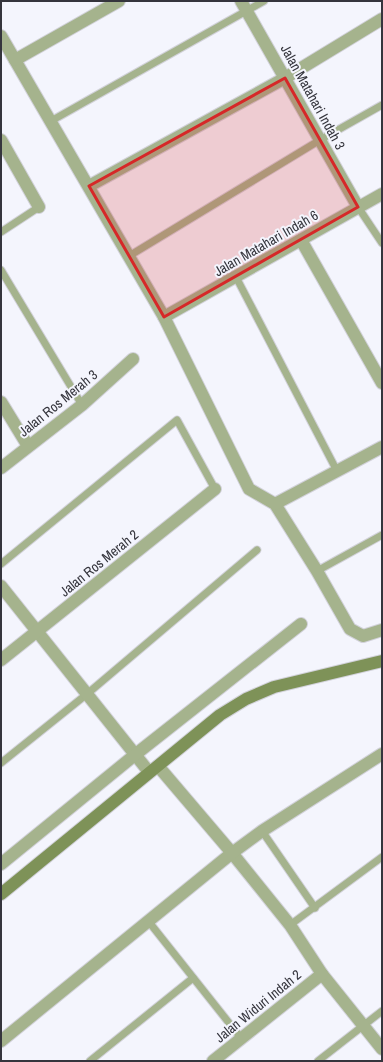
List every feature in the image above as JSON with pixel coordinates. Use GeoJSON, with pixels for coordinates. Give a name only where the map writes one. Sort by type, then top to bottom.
{"type":"FeatureCollection","features":[{"type":"Feature","properties":{"kind":"street"},"geometry":{"type":"LineString","coordinates":[[15,60],[119,1]]}},
{"type":"Feature","properties":{"kind":"street","name":"Jalan Matahari Indah 3"},"geometry":{"type":"LineString","coordinates":[[244,6],[358,207]]}},
{"type":"Feature","properties":{"kind":"street"},"geometry":{"type":"LineString","coordinates":[[89,186],[285,78],[382,19]]}},
{"type":"Feature","properties":{"kind":"street"},"geometry":{"type":"LineString","coordinates":[[1,36],[164,317],[249,489],[275,504],[317,571],[350,629],[363,636],[382,630]]}},
{"type":"Feature","properties":{"kind":"street"},"geometry":{"type":"LineString","coordinates":[[1,140],[39,207]]}},
{"type":"Feature","properties":{"kind":"street","name":"Jalan Matahari Indah 6"},"geometry":{"type":"LineString","coordinates":[[164,317],[382,194]]}},
{"type":"Feature","properties":{"kind":"street"},"geometry":{"type":"LineString","coordinates":[[301,240],[382,383]]}},
{"type":"Feature","properties":{"kind":"street","name":"Jalan Ros Merah 3"},"geometry":{"type":"LineString","coordinates":[[1,468],[82,405],[133,359]]}},
{"type":"Feature","properties":{"kind":"street"},"geometry":{"type":"LineString","coordinates":[[1,402],[28,446]]}},
{"type":"Feature","properties":{"kind":"street"},"geometry":{"type":"LineString","coordinates":[[275,504],[382,447]]}},
{"type":"Feature","properties":{"kind":"street","name":"Jalan Ros Merah 2"},"geometry":{"type":"LineString","coordinates":[[1,660],[215,489]]}},
{"type":"Feature","properties":{"kind":"street"},"geometry":{"type":"LineString","coordinates":[[1,586],[136,754],[153,769],[232,853],[290,926],[322,974],[382,1049]]}},
{"type":"Feature","properties":{"kind":"street"},"geometry":{"type":"LineString","coordinates":[[1,864],[136,754],[301,624]]}},
{"type":"Feature","properties":{"kind":"street"},"geometry":{"type":"LineString","coordinates":[[1,894],[220,715],[246,699],[274,687],[382,660]]}},
{"type":"Feature","properties":{"kind":"street"},"geometry":{"type":"LineString","coordinates":[[1,1041],[232,853],[262,831],[382,754]]}},
{"type":"Feature","properties":{"kind":"street","name":"Jalan Widuri Indah 2"},"geometry":{"type":"LineString","coordinates":[[213,1061],[322,974]]}},
{"type":"Feature","properties":{"kind":"lane"},"geometry":{"type":"LineString","coordinates":[[51,121],[244,6],[264,1]]}},
{"type":"Feature","properties":{"kind":"lane"},"geometry":{"type":"LineString","coordinates":[[129,256],[320,140],[382,105]]}},
{"type":"Feature","properties":{"kind":"lane"},"geometry":{"type":"LineString","coordinates":[[1,232],[39,207]]}},
{"type":"Feature","properties":{"kind":"lane"},"geometry":{"type":"LineString","coordinates":[[358,207],[382,243]]}},
{"type":"Feature","properties":{"kind":"lane"},"geometry":{"type":"LineString","coordinates":[[1,270],[82,405]]}},
{"type":"Feature","properties":{"kind":"lane"},"geometry":{"type":"LineString","coordinates":[[236,277],[337,471]]}},
{"type":"Feature","properties":{"kind":"lane"},"geometry":{"type":"LineString","coordinates":[[1,564],[177,420],[215,489]]}},
{"type":"Feature","properties":{"kind":"lane"},"geometry":{"type":"LineString","coordinates":[[317,571],[382,535]]}},
{"type":"Feature","properties":{"kind":"lane"},"geometry":{"type":"LineString","coordinates":[[1,763],[88,694],[257,550]]}},
{"type":"Feature","properties":{"kind":"lane"},"geometry":{"type":"LineString","coordinates":[[262,831],[315,908]]}},
{"type":"Feature","properties":{"kind":"lane"},"geometry":{"type":"LineString","coordinates":[[290,926],[382,857]]}},
{"type":"Feature","properties":{"kind":"lane"},"geometry":{"type":"LineString","coordinates":[[149,922],[241,1038]]}},
{"type":"Feature","properties":{"kind":"lane"},"geometry":{"type":"LineString","coordinates":[[90,1061],[193,978]]}},
{"type":"Feature","properties":{"kind":"lane"},"geometry":{"type":"LineString","coordinates":[[318,1061],[382,1011]]}},
{"type":"Feature","properties":{"kind":"highlighted area"},"geometry":{"type":"Polygon","coordinates":[[[285,78],[358,207],[164,317],[89,186],[285,78]]]}}]}
